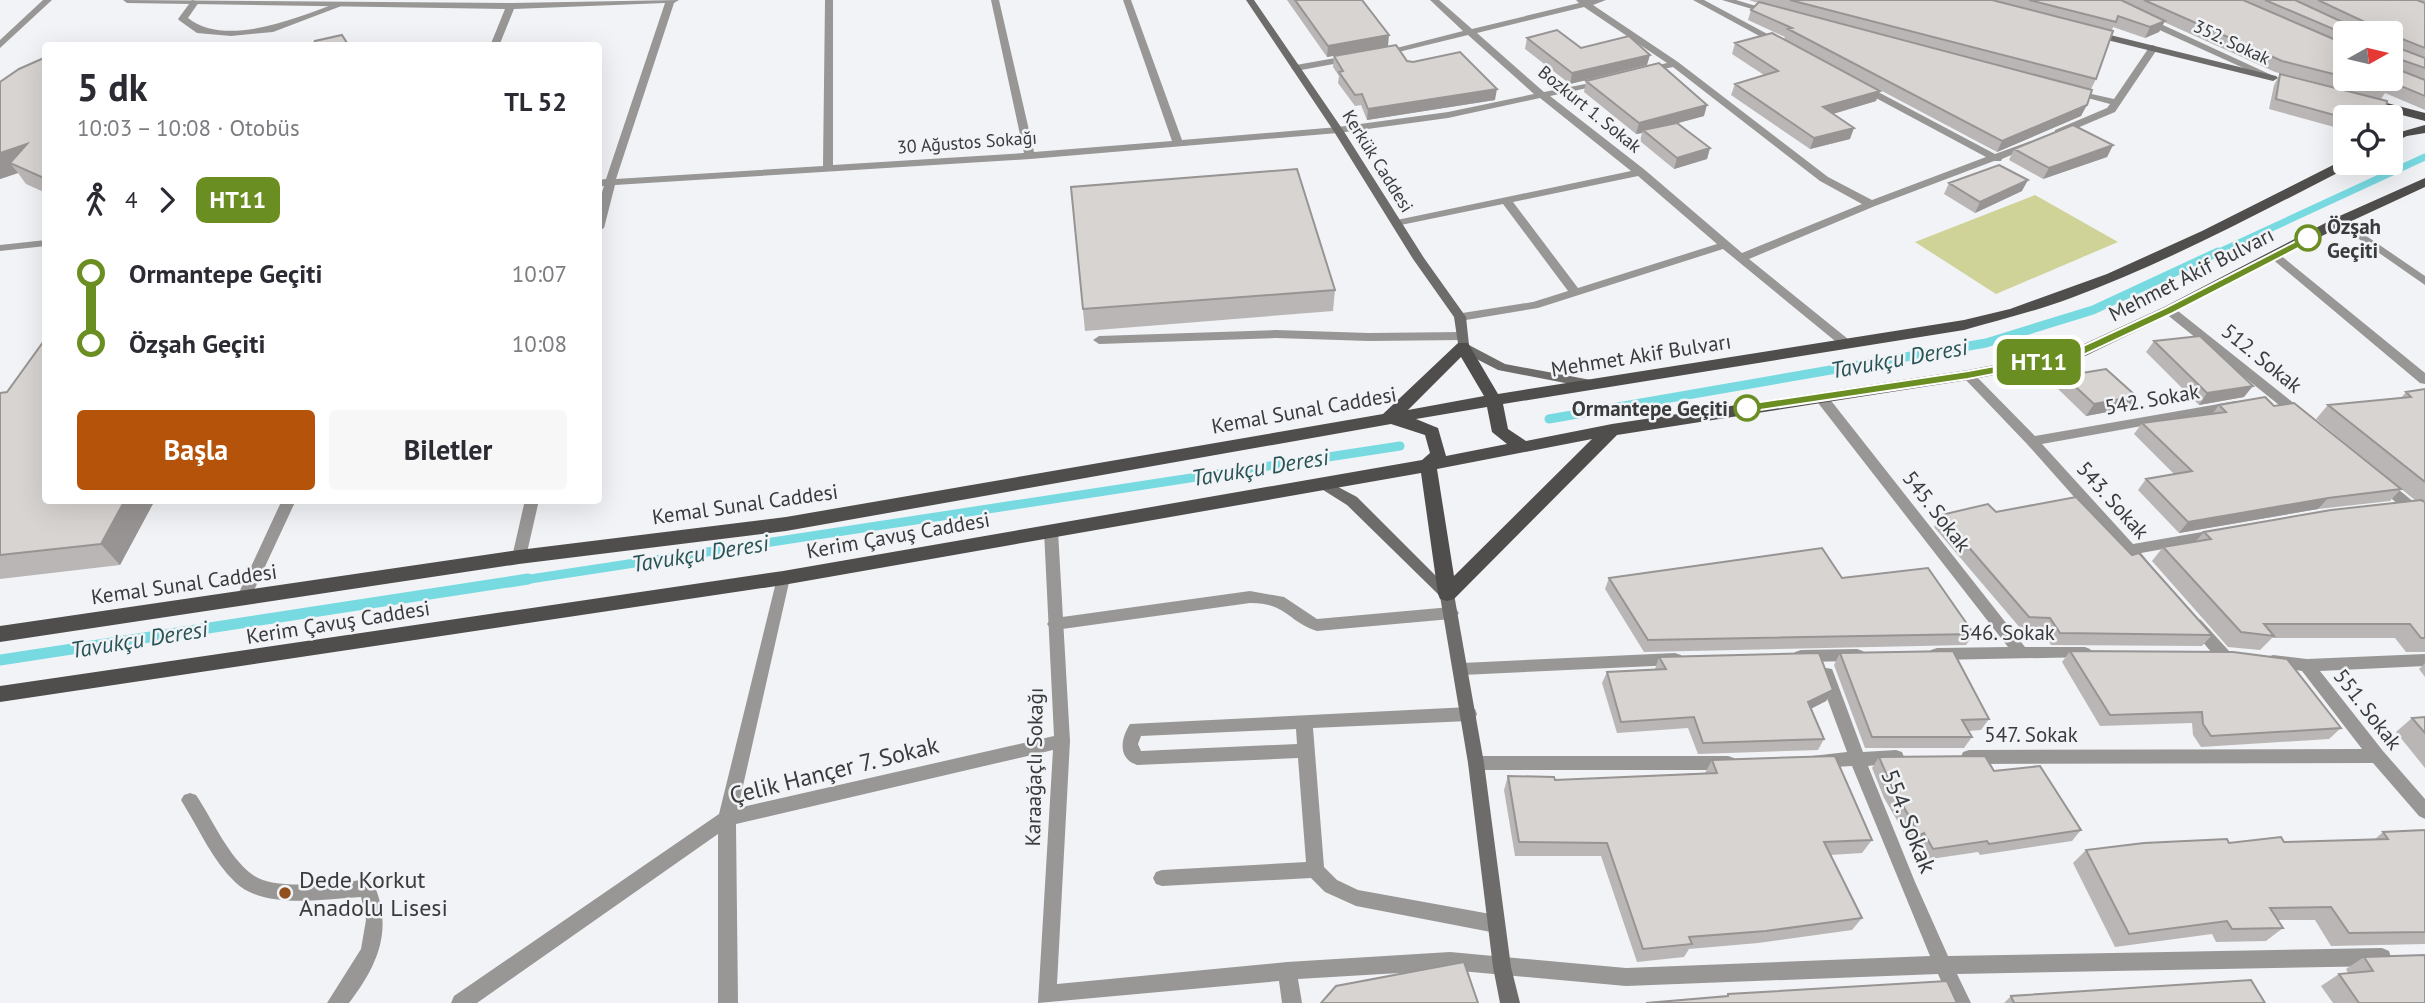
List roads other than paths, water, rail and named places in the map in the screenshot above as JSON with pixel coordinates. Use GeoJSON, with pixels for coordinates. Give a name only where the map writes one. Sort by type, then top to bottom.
{"type":"FeatureCollection","features":[{"type":"Feature","properties":{"kind":"main road"},"geometry":{"type":"LineString","coordinates":[[2360,105],[2349,100],[2371,105]]}},
{"type":"Feature","properties":{"kind":"main road"},"geometry":{"type":"LineString","coordinates":[[2403,112],[2425,117]]}},
{"type":"Feature","properties":{"kind":"main road"},"geometry":{"type":"LineString","coordinates":[[2403,134],[2425,129]]}},
{"type":"Feature","properties":{"kind":"main road","name":"Mehmet Akif Bulvarı"},"geometry":{"type":"LineString","coordinates":[[1494,400],[1844,342],[1964,325],[2020,313],[2132,271],[2333,170]]}},
{"type":"Feature","properties":{"kind":"main road","name":"Mehmet Akif Bulvarı"},"geometry":{"type":"LineString","coordinates":[[1428,465],[1612,430],[1968,375],[2073,355],[2169,310],[2340,221],[2425,182]]}},
{"type":"Feature","properties":{"kind":"main road"},"geometry":{"type":"LineString","coordinates":[[1389,418],[1463,342],[1494,400],[1500,432],[1525,448]]}},
{"type":"Feature","properties":{"kind":"main road","name":"Kemal Sunal Caddesi"},"geometry":{"type":"LineString","coordinates":[[0,634],[519,557],[786,524],[1494,400]]}},
{"type":"Feature","properties":{"kind":"main road"},"geometry":{"type":"LineString","coordinates":[[1389,418],[1421,426],[1432,432],[1439,454],[1428,465],[1447,594]]}},
{"type":"Feature","properties":{"kind":"main road"},"geometry":{"type":"LineString","coordinates":[[1447,594],[1612,430]]}},
{"type":"Feature","properties":{"kind":"main road","name":"Kerim Çavuş Caddesi"},"geometry":{"type":"LineString","coordinates":[[0,694],[783,578],[1428,465]]}},
{"type":"Feature","properties":{"kind":"street"},"geometry":{"type":"LineString","coordinates":[[0,45],[48,0]]}},
{"type":"Feature","properties":{"kind":"street"},"geometry":{"type":"LineString","coordinates":[[127,0],[511,6],[675,0]]}},
{"type":"Feature","properties":{"kind":"street"},"geometry":{"type":"LineString","coordinates":[[604,182],[670,0]]}},
{"type":"Feature","properties":{"kind":"street"},"geometry":{"type":"LineString","coordinates":[[828,168],[829,0]]}},
{"type":"Feature","properties":{"kind":"street"},"geometry":{"type":"LineString","coordinates":[[995,0],[1030,156]]}},
{"type":"Feature","properties":{"kind":"street"},"geometry":{"type":"LineString","coordinates":[[1127,0],[1178,144]]}},
{"type":"Feature","properties":{"kind":"street","name":"Kerkük Caddesi"},"geometry":{"type":"LineString","coordinates":[[1250,0],[1460,317],[1463,342]]}},
{"type":"Feature","properties":{"kind":"street","name":"Bozkurt 1. Sokak"},"geometry":{"type":"LineString","coordinates":[[1434,0],[1543,96],[1641,172],[1844,342]]}},
{"type":"Feature","properties":{"kind":"street"},"geometry":{"type":"LineString","coordinates":[[1372,55],[1582,2],[1602,0]]}},
{"type":"Feature","properties":{"kind":"street"},"geometry":{"type":"LineString","coordinates":[[1698,0],[1793,51]]}},
{"type":"Feature","properties":{"kind":"street"},"geometry":{"type":"LineString","coordinates":[[1726,0],[1780,14]]}},
{"type":"Feature","properties":{"kind":"street"},"geometry":{"type":"LineString","coordinates":[[195,2],[183,19],[197,30],[231,33],[273,29],[340,5]]}},
{"type":"Feature","properties":{"kind":"street"},"geometry":{"type":"LineString","coordinates":[[1582,2],[1675,64],[1824,179],[1871,204]]}},
{"type":"Feature","properties":{"kind":"street"},"geometry":{"type":"LineString","coordinates":[[496,42],[511,6]]}},
{"type":"Feature","properties":{"kind":"street","name":"352. Sokak"},"geometry":{"type":"LineString","coordinates":[[2138,17],[2281,81],[2154,48]]}},
{"type":"Feature","properties":{"kind":"street"},"geometry":{"type":"LineString","coordinates":[[1741,258],[1871,204],[1997,159],[2111,110],[2154,48],[2087,32]]}},
{"type":"Feature","properties":{"kind":"street"},"geometry":{"type":"LineString","coordinates":[[1296,68],[1359,57]]}},
{"type":"Feature","properties":{"kind":"street"},"geometry":{"type":"LineString","coordinates":[[1636,74],[1675,64]]}},
{"type":"Feature","properties":{"kind":"street","name":"30 Ağustos Sokağı"},"geometry":{"type":"LineString","coordinates":[[604,182],[1030,156],[1338,130],[1448,115],[1609,80]]}},
{"type":"Feature","properties":{"kind":"street"},"geometry":{"type":"LineString","coordinates":[[1853,83],[1997,159]]}},
{"type":"Feature","properties":{"kind":"street"},"geometry":{"type":"LineString","coordinates":[[2061,88],[2115,102]]}},
{"type":"Feature","properties":{"kind":"street"},"geometry":{"type":"LineString","coordinates":[[1396,223],[1641,172]]}},
{"type":"Feature","properties":{"kind":"street"},"geometry":{"type":"LineString","coordinates":[[1506,200],[1575,293]]}},
{"type":"Feature","properties":{"kind":"street"},"geometry":{"type":"LineString","coordinates":[[2340,221],[2425,281]]}},
{"type":"Feature","properties":{"kind":"street"},"geometry":{"type":"LineString","coordinates":[[0,248],[42,243]]}},
{"type":"Feature","properties":{"kind":"street"},"geometry":{"type":"LineString","coordinates":[[1460,317],[1534,305],[1725,245]]}},
{"type":"Feature","properties":{"kind":"street"},"geometry":{"type":"LineString","coordinates":[[2275,256],[2425,380]]}},
{"type":"Feature","properties":{"kind":"street","name":"512. Sokak"},"geometry":{"type":"LineString","coordinates":[[2169,310],[2265,400],[2309,423]]}},
{"type":"Feature","properties":{"kind":"street"},"geometry":{"type":"LineString","coordinates":[[1099,340],[1276,334],[1463,342],[1502,367],[1591,384]]}},
{"type":"Feature","properties":{"kind":"street","name":"543. Sokak"},"geometry":{"type":"LineString","coordinates":[[1968,375],[2032,441],[2155,578]]}},
{"type":"Feature","properties":{"kind":"street","name":"545. Sokak"},"geometry":{"type":"LineString","coordinates":[[1819,396],[2021,653]]}},
{"type":"Feature","properties":{"kind":"street","name":"542. Sokak"},"geometry":{"type":"LineString","coordinates":[[2032,441],[2265,400]]}},
{"type":"Feature","properties":{"kind":"street"},"geometry":{"type":"LineString","coordinates":[[2370,473],[2425,519]]}},
{"type":"Feature","properties":{"kind":"street"},"geometry":{"type":"LineString","coordinates":[[1325,485],[1352,501],[1447,594],[1469,714],[1502,967],[1510,1003]]}},
{"type":"Feature","properties":{"kind":"street"},"geometry":{"type":"LineString","coordinates":[[243,599],[287,504]]}},
{"type":"Feature","properties":{"kind":"street"},"geometry":{"type":"LineString","coordinates":[[519,557],[531,504]]}},
{"type":"Feature","properties":{"kind":"street"},"geometry":{"type":"LineString","coordinates":[[2384,510],[2411,507]]}},
{"type":"Feature","properties":{"kind":"street","name":"Karaağaçlı Sokağı"},"geometry":{"type":"LineString","coordinates":[[1047,998],[1062,741],[1051,531]]}},
{"type":"Feature","properties":{"kind":"street"},"geometry":{"type":"LineString","coordinates":[[2129,550],[2237,531]]}},
{"type":"Feature","properties":{"kind":"street"},"geometry":{"type":"LineString","coordinates":[[728,1003],[727,818],[783,578]]}},
{"type":"Feature","properties":{"kind":"street"},"geometry":{"type":"LineString","coordinates":[[1055,624],[1250,597],[1274,599],[1317,625],[1451,613]]}},
{"type":"Feature","properties":{"kind":"street"},"geometry":{"type":"LineString","coordinates":[[2189,617],[2229,656],[2196,654]]}},
{"type":"Feature","properties":{"kind":"street","name":"546. Sokak"},"geometry":{"type":"LineString","coordinates":[[1927,654],[2102,654]]}},
{"type":"Feature","properties":{"kind":"street","name":"554. Sokak"},"geometry":{"type":"LineString","coordinates":[[1820,655],[1857,760],[1942,965],[1961,1003]]}},
{"type":"Feature","properties":{"kind":"street"},"geometry":{"type":"LineString","coordinates":[[1778,656],[1873,655]]}},
{"type":"Feature","properties":{"kind":"street"},"geometry":{"type":"LineString","coordinates":[[1462,669],[1695,658]]}},
{"type":"Feature","properties":{"kind":"street"},"geometry":{"type":"LineString","coordinates":[[2259,659],[2307,665],[2425,660]]}},
{"type":"Feature","properties":{"kind":"street","name":"551. Sokak"},"geometry":{"type":"LineString","coordinates":[[2307,665],[2377,755],[2425,811]]}},
{"type":"Feature","properties":{"kind":"street"},"geometry":{"type":"LineString","coordinates":[[1307,751],[1137,758],[1129,747],[1131,734],[1136,729],[1469,714]]}},
{"type":"Feature","properties":{"kind":"street"},"geometry":{"type":"LineString","coordinates":[[1304,722],[1315,870],[1331,886],[1356,898],[1496,924]]}},
{"type":"Feature","properties":{"kind":"street","name":"Çelik Hançer 7. Sokak"},"geometry":{"type":"LineString","coordinates":[[461,1003],[727,818],[1062,741]]}},
{"type":"Feature","properties":{"kind":"street","name":"547. Sokak"},"geometry":{"type":"LineString","coordinates":[[1947,757],[2377,755]]}},
{"type":"Feature","properties":{"kind":"street"},"geometry":{"type":"LineString","coordinates":[[1802,761],[1920,757]]}},
{"type":"Feature","properties":{"kind":"street"},"geometry":{"type":"LineString","coordinates":[[1476,763],[1746,763]]}},
{"type":"Feature","properties":{"kind":"street"},"geometry":{"type":"LineString","coordinates":[[190,800],[238,873],[250,883],[281,891],[367,888],[375,906],[376,928],[373,941],[356,979],[337,1003]]}},
{"type":"Feature","properties":{"kind":"street"},"geometry":{"type":"LineString","coordinates":[[1162,878],[1315,870]]}},
{"type":"Feature","properties":{"kind":"street"},"geometry":{"type":"LineString","coordinates":[[1047,998],[1287,971],[1450,961],[1626,977],[1942,965],[2398,957]]}},
{"type":"Feature","properties":{"kind":"street"},"geometry":{"type":"LineString","coordinates":[[1287,971],[1292,1003]]}},
{"type":"Feature","properties":{"kind":"waterway","name":"Tavukçu Deresi"},"geometry":{"type":"LineString","coordinates":[[2215,254],[2425,157]]}},
{"type":"Feature","properties":{"kind":"waterway","name":"Tavukçu Deresi"},"geometry":{"type":"LineString","coordinates":[[1549,419],[1986,343],[2093,310],[2218,252]]}},
{"type":"Feature","properties":{"kind":"waterway","name":"Tavukçu Deresi"},"geometry":{"type":"LineString","coordinates":[[517,581],[1400,446]]}},
{"type":"Feature","properties":{"kind":"waterway","name":"Tavukçu Deresi"},"geometry":{"type":"LineString","coordinates":[[0,660],[528,579]]}},
{"type":"Feature","properties":{"kind":"place","name":"Özşah Geçiti"},"geometry":{"type":"Point","coordinates":[2308,238]}},
{"type":"Feature","properties":{"kind":"place","name":"Ormantepe Geçiti"},"geometry":{"type":"Point","coordinates":[1747,408]}},
{"type":"Feature","properties":{"kind":"place","name":"Dede Korkut Anadolu Lisesi"},"geometry":{"type":"Point","coordinates":[285,893]}}]}
